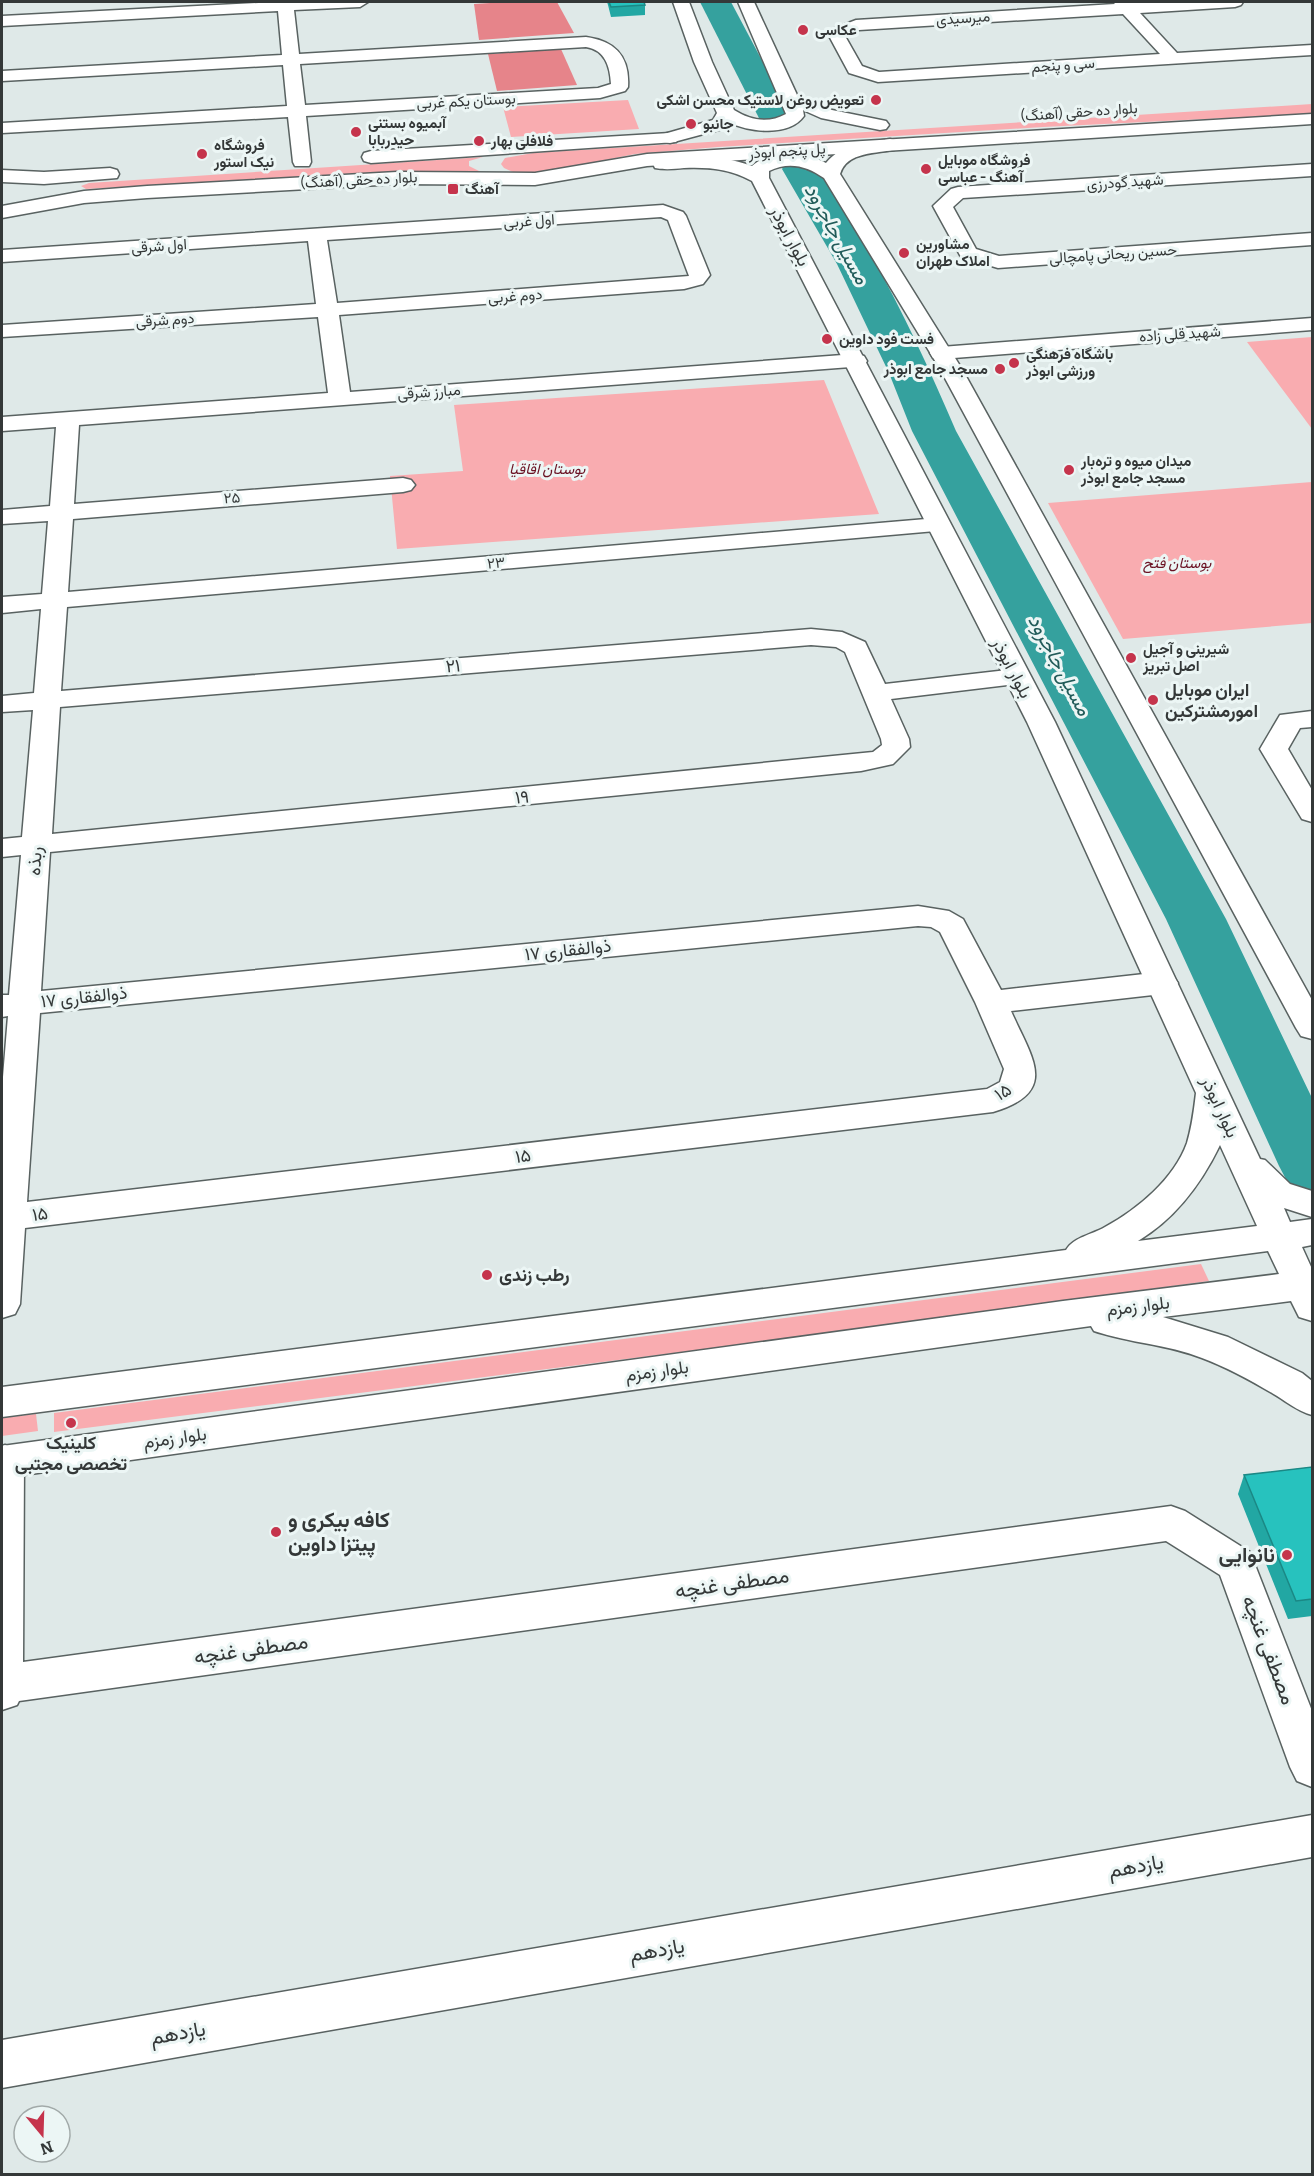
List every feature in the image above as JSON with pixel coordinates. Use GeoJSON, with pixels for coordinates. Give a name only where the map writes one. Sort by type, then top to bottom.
{"type":"FeatureCollection","features":[{"type":"Feature","properties":{"kind":"street"},"geometry":{"type":"LineString","coordinates":[[2,21],[286,4],[360,2]]}},
{"type":"Feature","properties":{"kind":"street"},"geometry":{"type":"LineString","coordinates":[[681,2],[703,62],[726,113],[742,123],[765,124],[789,120],[795,116],[792,104],[746,2]]}},
{"type":"Feature","properties":{"kind":"street","name":"میرسیدی"},"geometry":{"type":"LineString","coordinates":[[836,34],[856,25],[1124,5],[1235,2]]}},
{"type":"Feature","properties":{"kind":"street"},"geometry":{"type":"LineString","coordinates":[[286,4],[303,162]]}},
{"type":"Feature","properties":{"kind":"street"},"geometry":{"type":"LineString","coordinates":[[1124,5],[1173,59]]}},
{"type":"Feature","properties":{"kind":"street","name":"سی و پنجم"},"geometry":{"type":"LineString","coordinates":[[836,34],[855,69],[878,77],[1312,50]]}},
{"type":"Feature","properties":{"kind":"street","name":"بوستان یکم غربی"},"geometry":{"type":"LineString","coordinates":[[2,128],[600,93],[618,87],[620,80],[610,52],[604,46],[586,42],[291,58]]}},
{"type":"Feature","properties":{"kind":"street"},"geometry":{"type":"LineString","coordinates":[[2,76],[291,58]]}},
{"type":"Feature","properties":{"kind":"street"},"geometry":{"type":"LineString","coordinates":[[792,104],[888,131]]}},
{"type":"Feature","properties":{"kind":"street"},"geometry":{"type":"LineString","coordinates":[[670,138],[720,124],[726,113]]}},
{"type":"Feature","properties":{"kind":"street","name":"بلوار ده حقی (آهنگ)"},"geometry":{"type":"LineString","coordinates":[[846,127],[888,131],[1312,119]]}},
{"type":"Feature","properties":{"kind":"street","name":"پل پنجم ابوذر"},"geometry":{"type":"LineString","coordinates":[[707,135],[846,127]]}},
{"type":"Feature","properties":{"kind":"street"},"geometry":{"type":"LineString","coordinates":[[831,174],[832,165],[838,158],[888,131]]}},
{"type":"Feature","properties":{"kind":"street","name":"بلوار ده حقی (آهنگ)"},"geometry":{"type":"LineString","coordinates":[[858,147],[888,131]]}},
{"type":"Feature","properties":{"kind":"street","name":"بلوار ده حقی (آهنگ)"},"geometry":{"type":"LineString","coordinates":[[348,159],[707,135]]}},
{"type":"Feature","properties":{"kind":"street","name":"پل پنجم ابوذر"},"geometry":{"type":"LineString","coordinates":[[717,156],[858,147]]}},
{"type":"Feature","properties":{"kind":"street","name":"بلوار ده حقی (آهنگ)"},"geometry":{"type":"LineString","coordinates":[[2,212],[84,197],[397,178],[535,179],[647,160],[717,156]]}},
{"type":"Feature","properties":{"kind":"street"},"geometry":{"type":"LineString","coordinates":[[760,178],[760,168],[769,163],[787,159],[806,160],[820,165],[831,174],[941,353],[1312,1028]]}},
{"type":"Feature","properties":{"kind":"street","name":"بلوار ده حقی (آهنگ)"},"geometry":{"type":"LineString","coordinates":[[280,163],[326,160]]}},
{"type":"Feature","properties":{"kind":"street"},"geometry":{"type":"LineString","coordinates":[[609,167],[705,162],[734,165],[760,178]]}},
{"type":"Feature","properties":{"kind":"street","name":"شهید گودرزی"},"geometry":{"type":"LineString","coordinates":[[943,206],[958,193],[1312,170]]}},
{"type":"Feature","properties":{"kind":"street"},"geometry":{"type":"LineString","coordinates":[[2,176],[44,178],[131,173]]}},
{"type":"Feature","properties":{"kind":"street"},"geometry":{"type":"LineString","coordinates":[[84,176],[64,181],[55,188],[55,192],[62,195],[84,197]]}},
{"type":"Feature","properties":{"kind":"street","name":"بلوار ابوذر"},"geometry":{"type":"LineString","coordinates":[[760,178],[1041,722],[1247,1164],[1278,1193],[1304,1226]]}},
{"type":"Feature","properties":{"kind":"street","name":"حسین ریحانی پامچالی"},"geometry":{"type":"LineString","coordinates":[[943,206],[968,253],[998,262],[1312,239]]}},
{"type":"Feature","properties":{"kind":"street","name":"اول غربی"},"geometry":{"type":"LineString","coordinates":[[317,236],[663,211],[676,216],[700,275]]}},
{"type":"Feature","properties":{"kind":"street"},"geometry":{"type":"LineString","coordinates":[[317,236],[340,398]]}},
{"type":"Feature","properties":{"kind":"street","name":"اول شرقی"},"geometry":{"type":"LineString","coordinates":[[2,256],[317,236]]}},
{"type":"Feature","properties":{"kind":"street","name":"دوم غربی"},"geometry":{"type":"LineString","coordinates":[[328,310],[684,283],[696,280],[700,275]]}},
{"type":"Feature","properties":{"kind":"street","name":"دوم شرقی"},"geometry":{"type":"LineString","coordinates":[[2,331],[328,310]]}},
{"type":"Feature","properties":{"kind":"street","name":"شهید قلی زاده"},"geometry":{"type":"LineString","coordinates":[[941,353],[1312,324]]}},
{"type":"Feature","properties":{"kind":"street","name":"مبارز شرقی"},"geometry":{"type":"LineString","coordinates":[[2,424],[856,361]]}},
{"type":"Feature","properties":{"kind":"street","name":"ربذه"},"geometry":{"type":"LineString","coordinates":[[2,1304],[13,1004],[36,845],[68,419]]}},
{"type":"Feature","properties":{"kind":"street","name":"۲۵"},"geometry":{"type":"LineString","coordinates":[[2,517],[403,485]]}},
{"type":"Feature","properties":{"kind":"street","name":"۲۳"},"geometry":{"type":"LineString","coordinates":[[2,605],[938,525]]}},
{"type":"Feature","properties":{"kind":"street","name":"۲۱"},"geometry":{"type":"LineString","coordinates":[[2,704],[811,637],[842,640],[856,648]]}},
{"type":"Feature","properties":{"kind":"street","name":"۱۹"},"geometry":{"type":"LineString","coordinates":[[36,845],[861,763],[883,758],[896,747],[895,739],[856,648]]}},
{"type":"Feature","properties":{"kind":"street"},"geometry":{"type":"LineString","coordinates":[[875,693],[1016,677]]}},
{"type":"Feature","properties":{"kind":"street"},"geometry":{"type":"LineString","coordinates":[[1301,720],[1274,749],[1312,813]]}},
{"type":"Feature","properties":{"kind":"street"},"geometry":{"type":"LineString","coordinates":[[2,848],[36,845]]}},
{"type":"Feature","properties":{"kind":"street","name":"ذوالفقاری ۱۷"},"geometry":{"type":"LineString","coordinates":[[13,1004],[918,916],[938,918],[952,926],[991,1002],[1020,1069]]}},
{"type":"Feature","properties":{"kind":"street"},"geometry":{"type":"LineString","coordinates":[[991,1002],[1162,982]]}},
{"type":"Feature","properties":{"kind":"street","name":"۱۵"},"geometry":{"type":"LineString","coordinates":[[5,1218],[993,1100],[1015,1089],[1020,1069]]}},
{"type":"Feature","properties":{"kind":"street"},"geometry":{"type":"LineString","coordinates":[[1051,1266],[1118,1236],[1149,1213],[1175,1189],[1194,1164],[1208,1130],[1212,1091]]}},
{"type":"Feature","properties":{"kind":"street"},"geometry":{"type":"LineString","coordinates":[[2,1402],[1051,1266],[1304,1226],[1309,1292]]}},
{"type":"Feature","properties":{"kind":"street","name":"بلوار زمزم"},"geometry":{"type":"LineString","coordinates":[[3,1462],[1063,1315],[1309,1292]]}},
{"type":"Feature","properties":{"kind":"street"},"geometry":{"type":"LineString","coordinates":[[1063,1315],[1136,1325],[1179,1334],[1219,1348],[1283,1379],[1312,1400]]}},
{"type":"Feature","properties":{"kind":"street"},"geometry":{"type":"LineString","coordinates":[[2,1686],[3,1462]]}},
{"type":"Feature","properties":{"kind":"street","name":"مصطفی غنچه"},"geometry":{"type":"LineString","coordinates":[[2,1686],[1171,1523],[1236,1564],[1312,1767]]}},
{"type":"Feature","properties":{"kind":"street","name":"یازدهم"},"geometry":{"type":"LineString","coordinates":[[2,2064],[1312,1836]]}},
{"type":"Feature","properties":{"kind":"green space"},"geometry":{"type":"Polygon","coordinates":[[[628,100],[639,129],[511,137],[503,107],[628,100]]]}},
{"type":"Feature","properties":{"kind":"green space"},"geometry":{"type":"Polygon","coordinates":[[[1312,104],[1312,113],[1306,114],[1043,127],[635,154],[542,173],[513,172],[501,164],[505,158],[533,153],[1312,104]]]}},
{"type":"Feature","properties":{"kind":"green space"},"geometry":{"type":"Polygon","coordinates":[[[483,157],[469,161],[469,166],[485,174],[271,178],[86,189],[81,186],[89,183],[483,157]]]}},
{"type":"Feature","properties":{"kind":"green space"},"geometry":{"type":"Polygon","coordinates":[[[1312,337],[1312,429],[1247,342],[1312,337]]]}},
{"type":"Feature","properties":{"kind":"green space","name":"بوستان اقاقیا"},"geometry":{"type":"Polygon","coordinates":[[[824,380],[879,514],[397,549],[390,476],[463,471],[454,405],[824,380]]]}},
{"type":"Feature","properties":{"kind":"green space","name":"بوستان فتح"},"geometry":{"type":"Polygon","coordinates":[[[1312,482],[1312,623],[1123,639],[1048,503],[1312,482]]]}},
{"type":"Feature","properties":{"kind":"green space"},"geometry":{"type":"Polygon","coordinates":[[[1201,1264],[1209,1281],[791,1338],[54,1432],[54,1413],[1201,1264]]]}},
{"type":"Feature","properties":{"kind":"green space"},"geometry":{"type":"Polygon","coordinates":[[[36,1414],[38,1431],[2,1436],[2,1418],[36,1414]]]}},
{"type":"Feature","properties":{"kind":"shaded area"},"geometry":{"type":"Polygon","coordinates":[[[557,2],[574,33],[479,40],[474,4],[557,2]]]}},
{"type":"Feature","properties":{"kind":"shaded area"},"geometry":{"type":"Polygon","coordinates":[[[561,49],[577,85],[497,91],[488,54],[561,49]]]}},
{"type":"Feature","properties":{"kind":"building"},"geometry":{"type":"Polygon","coordinates":[[[609,2],[644,2],[645,5],[611,7],[609,2]]]}},
{"type":"Feature","properties":{"kind":"building","name":"نانوایی"},"geometry":{"type":"Polygon","coordinates":[[[1312,1467],[1312,1599],[1296,1601],[1244,1475],[1312,1467]]]}},
{"type":"Feature","properties":{"kind":"waterway","name":"مسیل جاجرود"},"geometry":{"type":"LineString","coordinates":[[716,2],[775,119]]}},
{"type":"Feature","properties":{"kind":"waterway","name":"مسیل جاجرود"},"geometry":{"type":"LineString","coordinates":[[800,169],[857,264],[910,373],[934,431],[1196,919],[1312,1166]]}},
{"type":"Feature","properties":{"kind":"place","name":"عکاسى"},"geometry":{"type":"Point","coordinates":[803,30]}},
{"type":"Feature","properties":{"kind":"place","name":"تعویض روغن لاستیک محسن اشکی"},"geometry":{"type":"Point","coordinates":[876,100]}},
{"type":"Feature","properties":{"kind":"place","name":"جانبو"},"geometry":{"type":"Point","coordinates":[691,124]}},
{"type":"Feature","properties":{"kind":"place","name":"آبمیوه بستنی حیدربابا"},"geometry":{"type":"Point","coordinates":[356,132]}},
{"type":"Feature","properties":{"kind":"place","name":"فلافلی بهار"},"geometry":{"type":"Point","coordinates":[479,141]}},
{"type":"Feature","properties":{"kind":"place","name":"فروشگاه نیک استور"},"geometry":{"type":"Point","coordinates":[202,154]}},
{"type":"Feature","properties":{"kind":"place","name":"فروشگاه موبایل آهنگ - عباسی"},"geometry":{"type":"Point","coordinates":[926,169]}},
{"type":"Feature","properties":{"kind":"place","name":"آهنگ"},"geometry":{"type":"Point","coordinates":[453,189]}},
{"type":"Feature","properties":{"kind":"place","name":"مشاورین املاک طهران"},"geometry":{"type":"Point","coordinates":[904,253]}},
{"type":"Feature","properties":{"kind":"place","name":"فست فود داوین"},"geometry":{"type":"Point","coordinates":[827,339]}},
{"type":"Feature","properties":{"kind":"place","name":"باشگاه فرهنگی ورزشی ابوذر"},"geometry":{"type":"Point","coordinates":[1014,363]}},
{"type":"Feature","properties":{"kind":"place","name":"مسجد جامع ابوذر"},"geometry":{"type":"Point","coordinates":[1000,369]}},
{"type":"Feature","properties":{"kind":"place","name":"میدان میوه و تره‌بار مسجد جامع ابوذر"},"geometry":{"type":"Point","coordinates":[1069,470]}},
{"type":"Feature","properties":{"kind":"place","name":"شیرینی و آجیل اصل تبریز"},"geometry":{"type":"Point","coordinates":[1131,658]}},
{"type":"Feature","properties":{"kind":"place","name":"ایران موبایل امورمشترکین"},"geometry":{"type":"Point","coordinates":[1153,700]}},
{"type":"Feature","properties":{"kind":"place","name":"رطب زندی"},"geometry":{"type":"Point","coordinates":[487,1275]}},
{"type":"Feature","properties":{"kind":"place","name":"کلینیک تخصصی مجتبی"},"geometry":{"type":"Point","coordinates":[71,1423]}},
{"type":"Feature","properties":{"kind":"place","name":"کافه بیکری و پیتزا داوین"},"geometry":{"type":"Point","coordinates":[276,1532]}},
{"type":"Feature","properties":{"kind":"place","name":"نانوایی"},"geometry":{"type":"Point","coordinates":[1287,1555]}}]}
